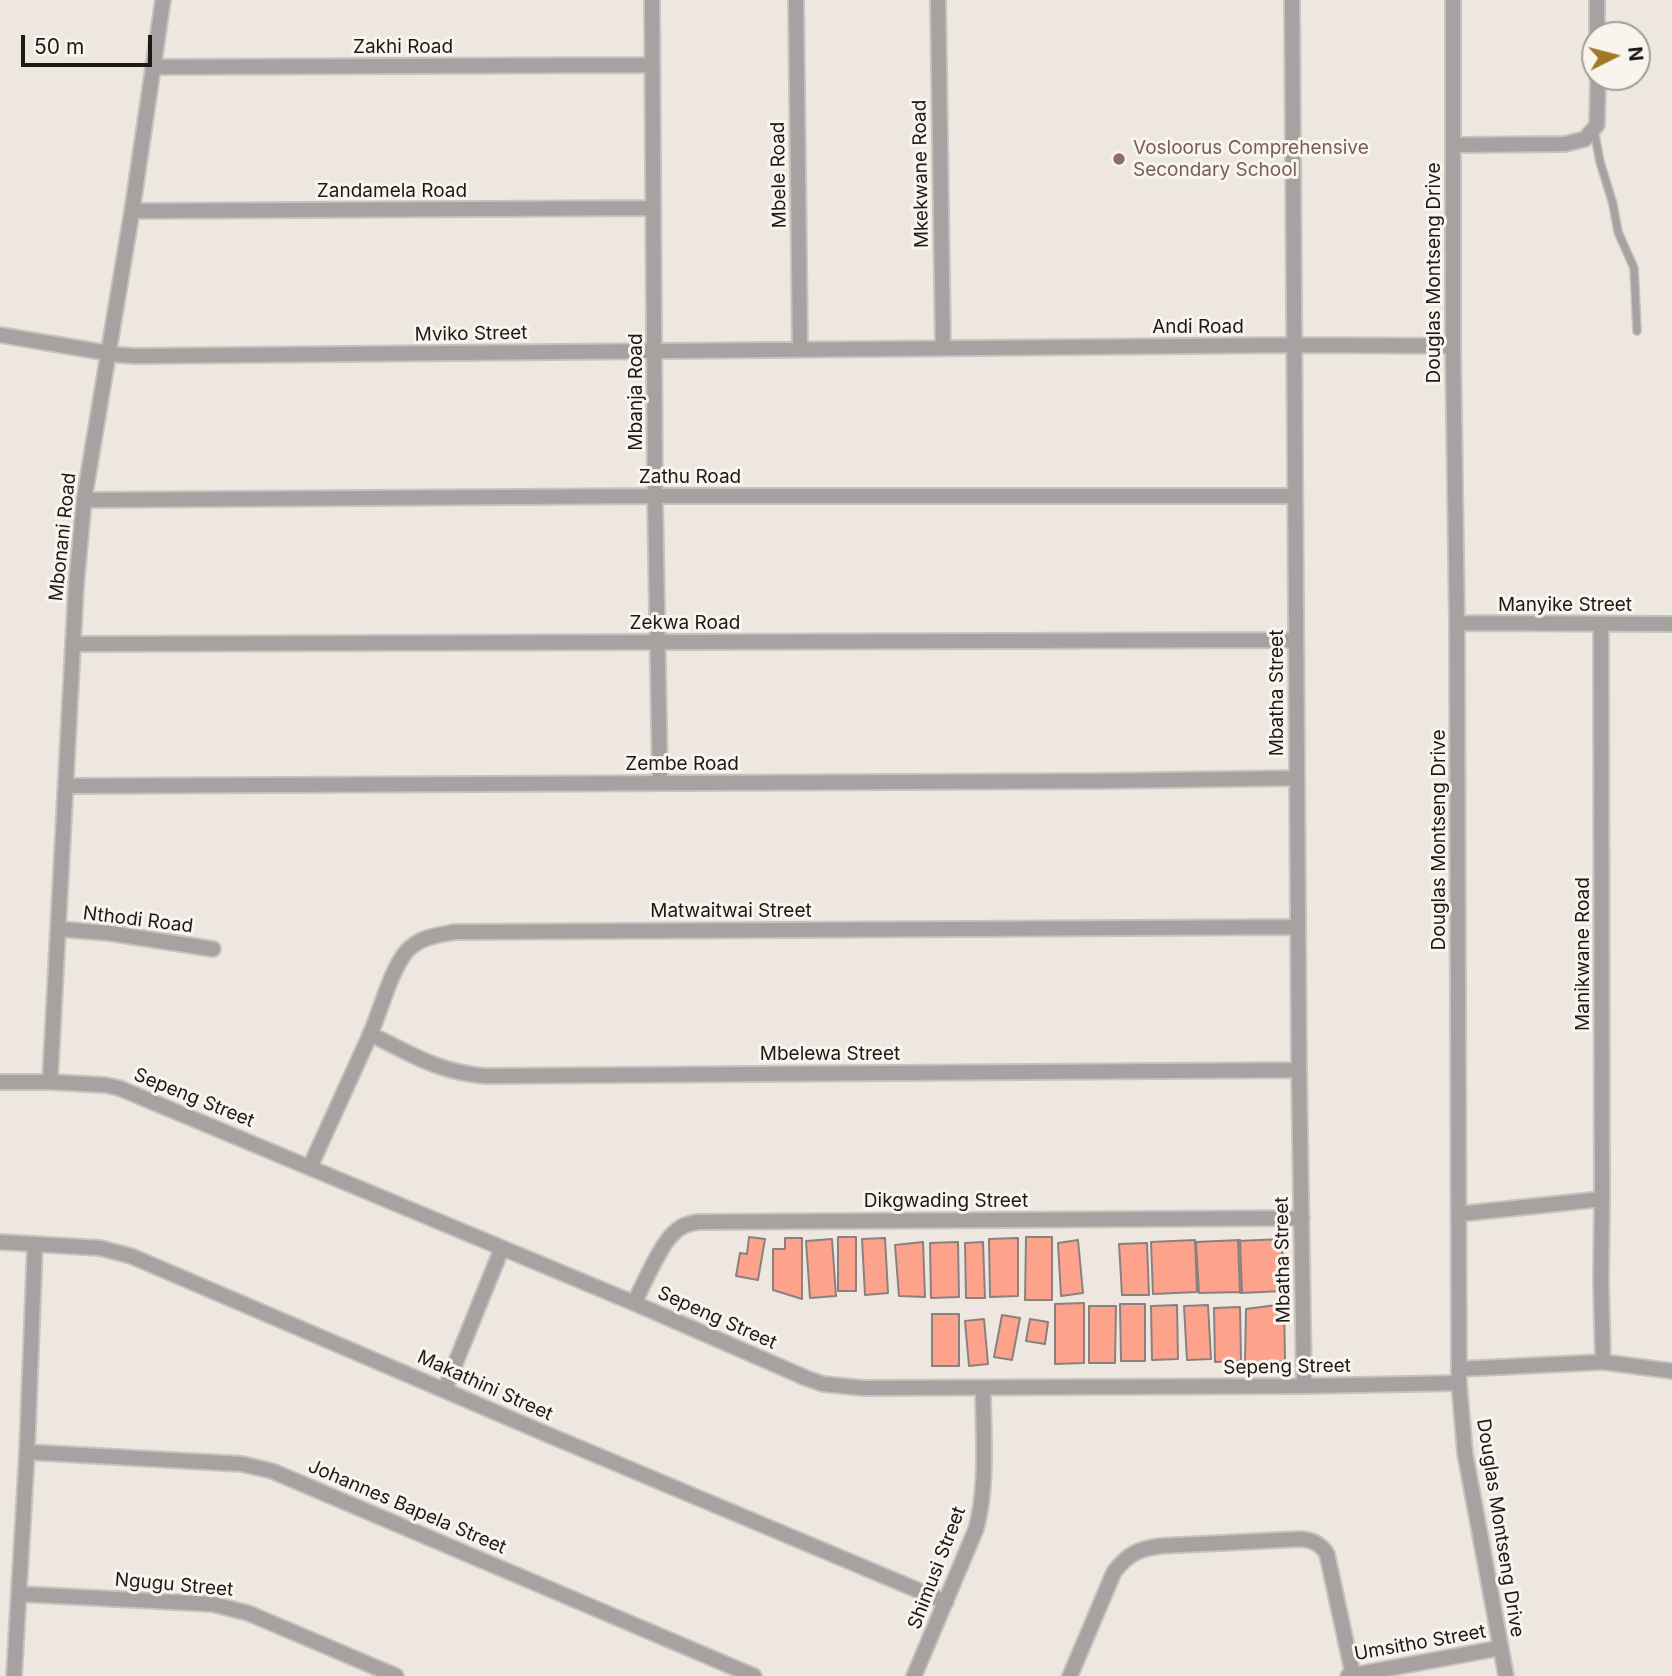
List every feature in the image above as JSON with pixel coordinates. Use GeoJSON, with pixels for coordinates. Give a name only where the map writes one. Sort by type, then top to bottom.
{"type":"FeatureCollection","features":[{"type":"Feature","properties":{"kind":"street","name":"Mbonani Road"},"geometry":{"type":"LineString","coordinates":[[50,1082],[76,587],[84,500],[132,211],[163,0]]}},
{"type":"Feature","properties":{"kind":"street","name":"Mbanja Road"},"geometry":{"type":"LineString","coordinates":[[652,0],[660,783]]}},
{"type":"Feature","properties":{"kind":"street","name":"Mbele Road"},"geometry":{"type":"LineString","coordinates":[[796,0],[800,349]]}},
{"type":"Feature","properties":{"kind":"street","name":"Mkekwane Road"},"geometry":{"type":"LineString","coordinates":[[938,0],[943,348]]}},
{"type":"Feature","properties":{"kind":"street","name":"Mbatha Street"},"geometry":{"type":"LineString","coordinates":[[1292,0],[1299,1070],[1304,1386]]}},
{"type":"Feature","properties":{"kind":"street","name":"Douglas Montseng Drive"},"geometry":{"type":"LineString","coordinates":[[1453,0],[1459,1376],[1465,1453],[1506,1676]]}},
{"type":"Feature","properties":{"kind":"street"},"geometry":{"type":"LineString","coordinates":[[1597,0],[1597,21]]}},
{"type":"Feature","properties":{"kind":"street","name":"Zakhi Road"},"geometry":{"type":"LineString","coordinates":[[153,67],[652,65]]}},
{"type":"Feature","properties":{"kind":"street"},"geometry":{"type":"LineString","coordinates":[[1453,145],[1566,144],[1585,139],[1594,130],[1598,116],[1598,91]]}},
{"type":"Feature","properties":{"kind":"street","name":"Zandamela Road"},"geometry":{"type":"LineString","coordinates":[[132,211],[653,208]]}},
{"type":"Feature","properties":{"kind":"street","name":"Mviko Street"},"geometry":{"type":"LineString","coordinates":[[0,335],[128,356],[943,348]]}},
{"type":"Feature","properties":{"kind":"street","name":"Andi Road"},"geometry":{"type":"LineString","coordinates":[[943,348],[1453,346]]}},
{"type":"Feature","properties":{"kind":"street","name":"Zathu Road"},"geometry":{"type":"LineString","coordinates":[[84,500],[655,496],[1296,496]]}},
{"type":"Feature","properties":{"kind":"street","name":"Manyike Street"},"geometry":{"type":"LineString","coordinates":[[1457,623],[1672,624]]}},
{"type":"Feature","properties":{"kind":"street","name":"Manikwane Road"},"geometry":{"type":"LineString","coordinates":[[1601,625],[1603,1362]]}},
{"type":"Feature","properties":{"kind":"street","name":"Zekwa Road"},"geometry":{"type":"LineString","coordinates":[[74,644],[1296,640]]}},
{"type":"Feature","properties":{"kind":"street","name":"Zembe Road"},"geometry":{"type":"LineString","coordinates":[[67,786],[1297,778]]}},
{"type":"Feature","properties":{"kind":"street","name":"Matwaitwai Street"},"geometry":{"type":"LineString","coordinates":[[310,1167],[370,1034],[398,964],[413,945],[436,935],[455,932],[1298,927]]}},
{"type":"Feature","properties":{"kind":"street","name":"Nthodi Road"},"geometry":{"type":"LineString","coordinates":[[58,929],[109,933],[213,949]]}},
{"type":"Feature","properties":{"kind":"street","name":"Mbelewa Street"},"geometry":{"type":"LineString","coordinates":[[370,1034],[432,1065],[464,1074],[485,1076],[1299,1070]]}},
{"type":"Feature","properties":{"kind":"street","name":"Sepeng Street"},"geometry":{"type":"LineString","coordinates":[[0,1082],[113,1086],[823,1384],[863,1388],[1304,1386],[1459,1376],[1603,1362],[1672,1371]]}},
{"type":"Feature","properties":{"kind":"street"},"geometry":{"type":"LineString","coordinates":[[1459,1214],[1602,1199]]}},
{"type":"Feature","properties":{"kind":"street","name":"Dikgwading Street"},"geometry":{"type":"LineString","coordinates":[[635,1303],[659,1254],[673,1234],[682,1227],[698,1222],[1302,1218]]}},
{"type":"Feature","properties":{"kind":"street","name":"Makathini Street"},"geometry":{"type":"LineString","coordinates":[[0,1242],[109,1249],[131,1256],[946,1602]]}},
{"type":"Feature","properties":{"kind":"street"},"geometry":{"type":"LineString","coordinates":[[14,1676],[27,1452],[35,1244]]}},
{"type":"Feature","properties":{"kind":"street"},"geometry":{"type":"LineString","coordinates":[[445,1389],[502,1248]]}},
{"type":"Feature","properties":{"kind":"street","name":"Shimusi Street"},"geometry":{"type":"LineString","coordinates":[[914,1676],[976,1529],[982,1506],[983,1388]]}},
{"type":"Feature","properties":{"kind":"street","name":"Johannes Bapela Street"},"geometry":{"type":"LineString","coordinates":[[27,1452],[258,1467],[753,1676]]}},
{"type":"Feature","properties":{"kind":"street"},"geometry":{"type":"LineString","coordinates":[[1070,1676],[1114,1572],[1134,1552],[1160,1546],[1301,1539],[1319,1544],[1327,1554],[1350,1675]]}},
{"type":"Feature","properties":{"kind":"street","name":"Ngugu Street"},"geometry":{"type":"LineString","coordinates":[[20,1594],[226,1606],[248,1612],[396,1676]]}},
{"type":"Feature","properties":{"kind":"street","name":"Umsitho Street"},"geometry":{"type":"LineString","coordinates":[[1350,1675],[1500,1648]]}},
{"type":"Feature","properties":{"kind":"lane"},"geometry":{"type":"LineString","coordinates":[[1594,130],[1618,232],[1633,268],[1637,331]]}},
{"type":"Feature","properties":{"kind":"building"},"geometry":{"type":"Polygon","coordinates":[[[749,1237],[765,1239],[758,1280],[736,1276],[740,1253],[747,1254],[749,1237]]]}},
{"type":"Feature","properties":{"kind":"building"},"geometry":{"type":"Polygon","coordinates":[[[838,1237],[856,1237],[856,1291],[838,1291],[838,1237]]]}},
{"type":"Feature","properties":{"kind":"building"},"geometry":{"type":"Polygon","coordinates":[[[1026,1237],[1052,1237],[1052,1300],[1025,1300],[1026,1237]]]}},
{"type":"Feature","properties":{"kind":"building"},"geometry":{"type":"Polygon","coordinates":[[[785,1238],[802,1238],[802,1299],[773,1290],[773,1249],[785,1249],[785,1238]]]}},
{"type":"Feature","properties":{"kind":"building"},"geometry":{"type":"Polygon","coordinates":[[[885,1238],[888,1293],[865,1295],[862,1239],[885,1238]]]}},
{"type":"Feature","properties":{"kind":"building"},"geometry":{"type":"Polygon","coordinates":[[[1018,1238],[1018,1296],[990,1297],[989,1239],[1018,1238]]]}},
{"type":"Feature","properties":{"kind":"building"},"geometry":{"type":"Polygon","coordinates":[[[832,1239],[836,1296],[810,1298],[806,1241],[832,1239]]]}},
{"type":"Feature","properties":{"kind":"building"},"geometry":{"type":"Polygon","coordinates":[[[1282,1239],[1284,1291],[1240,1293],[1238,1241],[1282,1239]]]}},
{"type":"Feature","properties":{"kind":"building"},"geometry":{"type":"Polygon","coordinates":[[[1078,1240],[1083,1293],[1061,1296],[1058,1243],[1078,1240]]]}},
{"type":"Feature","properties":{"kind":"building"},"geometry":{"type":"Polygon","coordinates":[[[1195,1240],[1197,1292],[1153,1294],[1151,1242],[1195,1240]]]}},
{"type":"Feature","properties":{"kind":"building"},"geometry":{"type":"Polygon","coordinates":[[[1240,1240],[1242,1292],[1199,1293],[1196,1242],[1240,1240]]]}},
{"type":"Feature","properties":{"kind":"building"},"geometry":{"type":"Polygon","coordinates":[[[923,1242],[925,1297],[899,1296],[895,1245],[923,1242]]]}},
{"type":"Feature","properties":{"kind":"building"},"geometry":{"type":"Polygon","coordinates":[[[958,1242],[959,1297],[931,1298],[930,1243],[958,1242]]]}},
{"type":"Feature","properties":{"kind":"building"},"geometry":{"type":"Polygon","coordinates":[[[983,1242],[985,1298],[966,1298],[965,1243],[983,1242]]]}},
{"type":"Feature","properties":{"kind":"building"},"geometry":{"type":"Polygon","coordinates":[[[1147,1243],[1149,1295],[1122,1295],[1119,1244],[1147,1243]]]}},
{"type":"Feature","properties":{"kind":"building"},"geometry":{"type":"Polygon","coordinates":[[[1084,1303],[1084,1363],[1055,1364],[1055,1304],[1084,1303]]]}},
{"type":"Feature","properties":{"kind":"building"},"geometry":{"type":"Polygon","coordinates":[[[1120,1304],[1145,1304],[1145,1361],[1121,1361],[1120,1304]]]}},
{"type":"Feature","properties":{"kind":"building"},"geometry":{"type":"Polygon","coordinates":[[[1284,1304],[1285,1361],[1245,1364],[1246,1309],[1284,1304]]]}},
{"type":"Feature","properties":{"kind":"building"},"geometry":{"type":"Polygon","coordinates":[[[1177,1305],[1178,1359],[1152,1360],[1151,1306],[1177,1305]]]}},
{"type":"Feature","properties":{"kind":"building"},"geometry":{"type":"Polygon","coordinates":[[[1208,1305],[1211,1359],[1187,1360],[1184,1306],[1208,1305]]]}},
{"type":"Feature","properties":{"kind":"building"},"geometry":{"type":"Polygon","coordinates":[[[1089,1306],[1116,1306],[1115,1363],[1089,1363],[1089,1306]]]}},
{"type":"Feature","properties":{"kind":"building"},"geometry":{"type":"Polygon","coordinates":[[[1240,1307],[1241,1361],[1215,1362],[1214,1308],[1240,1307]]]}},
{"type":"Feature","properties":{"kind":"building"},"geometry":{"type":"Polygon","coordinates":[[[932,1314],[959,1314],[959,1366],[932,1366],[932,1314]]]}},
{"type":"Feature","properties":{"kind":"building"},"geometry":{"type":"Polygon","coordinates":[[[1002,1315],[1020,1318],[1012,1360],[994,1357],[1002,1315]]]}},
{"type":"Feature","properties":{"kind":"building"},"geometry":{"type":"Polygon","coordinates":[[[984,1319],[988,1364],[969,1366],[965,1321],[984,1319]]]}},
{"type":"Feature","properties":{"kind":"building"},"geometry":{"type":"Polygon","coordinates":[[[1030,1319],[1048,1322],[1045,1344],[1026,1341],[1030,1319]]]}},
{"type":"Feature","properties":{"kind":"place","name":"Vosloorus Comprehensive Secondary School"},"geometry":{"type":"Point","coordinates":[1119,159]}}]}
